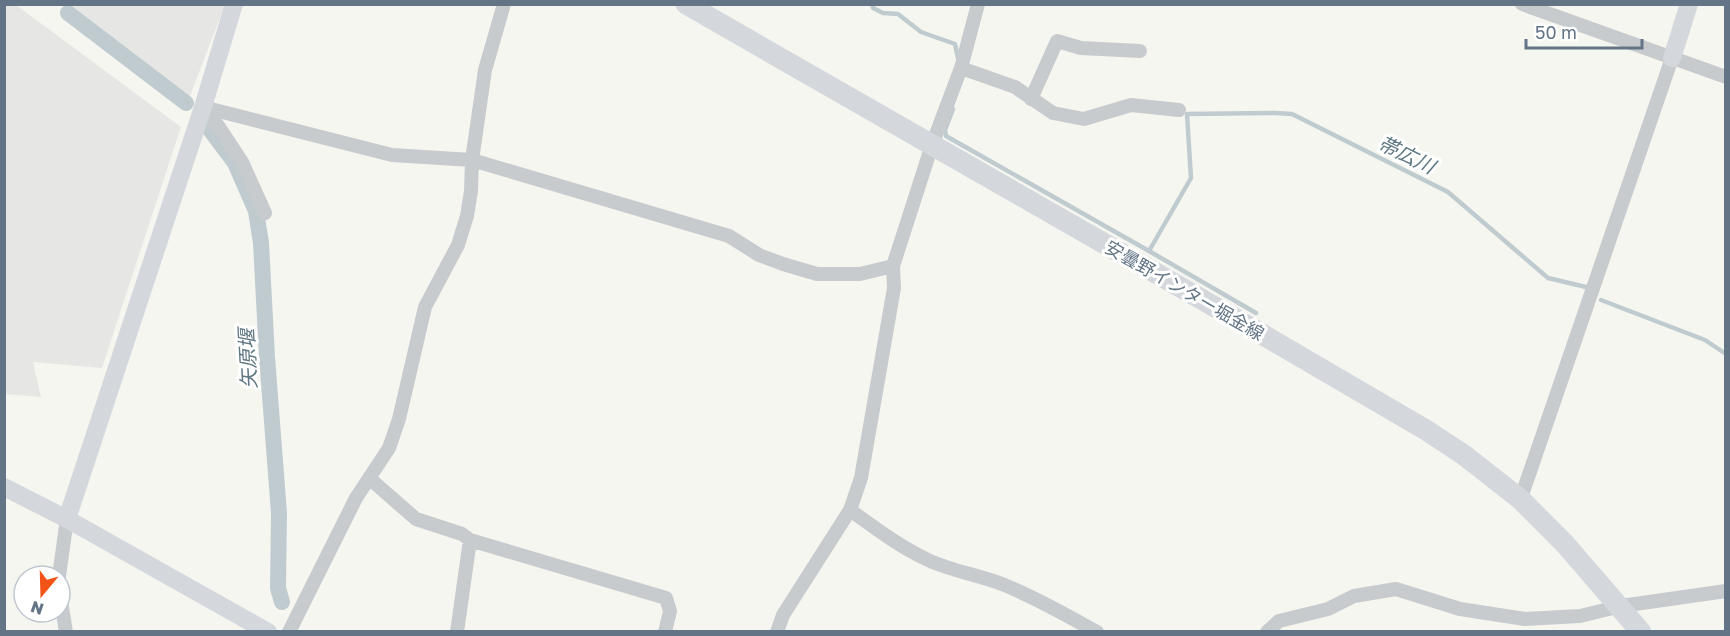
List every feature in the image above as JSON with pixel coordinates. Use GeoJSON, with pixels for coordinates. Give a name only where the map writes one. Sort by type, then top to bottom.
{"type":"FeatureCollection","features":[{"type":"Feature","properties":{"kind":"main road","name":"安曇野インター堀金線"},"geometry":{"type":"LineString","coordinates":[[692,6],[1426,430],[1464,455],[1520,499],[1565,544],[1621,606],[1641,632]]}},
{"type":"Feature","properties":{"kind":"street"},"geometry":{"type":"LineString","coordinates":[[61,564],[67,519],[203,107],[234,4]]}},
{"type":"Feature","properties":{"kind":"street"},"geometry":{"type":"LineString","coordinates":[[289,632],[356,498],[389,447],[399,419],[425,307],[458,245],[468,208],[472,160],[485,70],[504,4]]}},
{"type":"Feature","properties":{"kind":"street"},"geometry":{"type":"LineString","coordinates":[[777,632],[783,615],[850,510],[861,478],[894,288],[893,266],[932,145],[962,68],[978,4]]}},
{"type":"Feature","properties":{"kind":"street"},"geometry":{"type":"LineString","coordinates":[[1522,4],[1725,77]]}},
{"type":"Feature","properties":{"kind":"street"},"geometry":{"type":"LineString","coordinates":[[1520,499],[1689,4]]}},
{"type":"Feature","properties":{"kind":"street"},"geometry":{"type":"LineString","coordinates":[[1031,99],[1057,41],[1081,48],[1140,51]]}},
{"type":"Feature","properties":{"kind":"street"},"geometry":{"type":"LineString","coordinates":[[962,68],[1015,87],[1053,113],[1084,119],[1131,105],[1179,110]]}},
{"type":"Feature","properties":{"kind":"street"},"geometry":{"type":"LineString","coordinates":[[203,107],[392,155],[472,160],[729,236],[759,255],[817,274],[860,274],[893,266]]}},
{"type":"Feature","properties":{"kind":"street"},"geometry":{"type":"LineString","coordinates":[[203,107],[242,162],[265,213]]}},
{"type":"Feature","properties":{"kind":"street"},"geometry":{"type":"LineString","coordinates":[[369,478],[416,519],[462,534],[470,540],[666,598],[670,610],[664,632]]}},
{"type":"Feature","properties":{"kind":"street"},"geometry":{"type":"LineString","coordinates":[[4,487],[67,519],[268,632]]}},
{"type":"Feature","properties":{"kind":"street"},"geometry":{"type":"LineString","coordinates":[[850,510],[894,541],[925,558],[1001,584],[1045,603],[1097,632]]}},
{"type":"Feature","properties":{"kind":"street"},"geometry":{"type":"LineString","coordinates":[[457,632],[470,540]]}},
{"type":"Feature","properties":{"kind":"street"},"geometry":{"type":"LineString","coordinates":[[1267,632],[1279,621],[1328,609],[1354,596],[1396,589],[1522,625],[1621,606],[1725,591]]}},
{"type":"Feature","properties":{"kind":"shaded area"},"geometry":{"type":"Polygon","coordinates":[[[4,5],[16,5],[181,127],[102,368],[33,362],[41,397],[5,394],[4,5]]]}},
{"type":"Feature","properties":{"kind":"shaded area"},"geometry":{"type":"Polygon","coordinates":[[[69,5],[225,5],[188,101],[69,5]]]}},
{"type":"Feature","properties":{"kind":"waterway"},"geometry":{"type":"LineString","coordinates":[[872,4],[873,8],[883,13],[898,14],[921,32],[955,44],[958,58]]}},
{"type":"Feature","properties":{"kind":"waterway","name":"矢原堰"},"geometry":{"type":"LineString","coordinates":[[68,13],[186,103]]}},
{"type":"Feature","properties":{"kind":"waterway","name":"帯広川"},"geometry":{"type":"LineString","coordinates":[[953,109],[945,130],[946,136],[1149,251],[1191,178],[1187,114],[1292,114],[1448,192],[1548,278],[1586,287]]}},
{"type":"Feature","properties":{"kind":"waterway","name":"矢原堰"},"geometry":{"type":"LineString","coordinates":[[208,127],[235,163],[256,211],[261,243],[279,513],[278,588],[282,602]]}},
{"type":"Feature","properties":{"kind":"waterway"},"geometry":{"type":"LineString","coordinates":[[1149,251],[1256,313]]}},
{"type":"Feature","properties":{"kind":"waterway","name":"帯広川"},"geometry":{"type":"LineString","coordinates":[[1601,300],[1705,340],[1726,354]]}}]}
